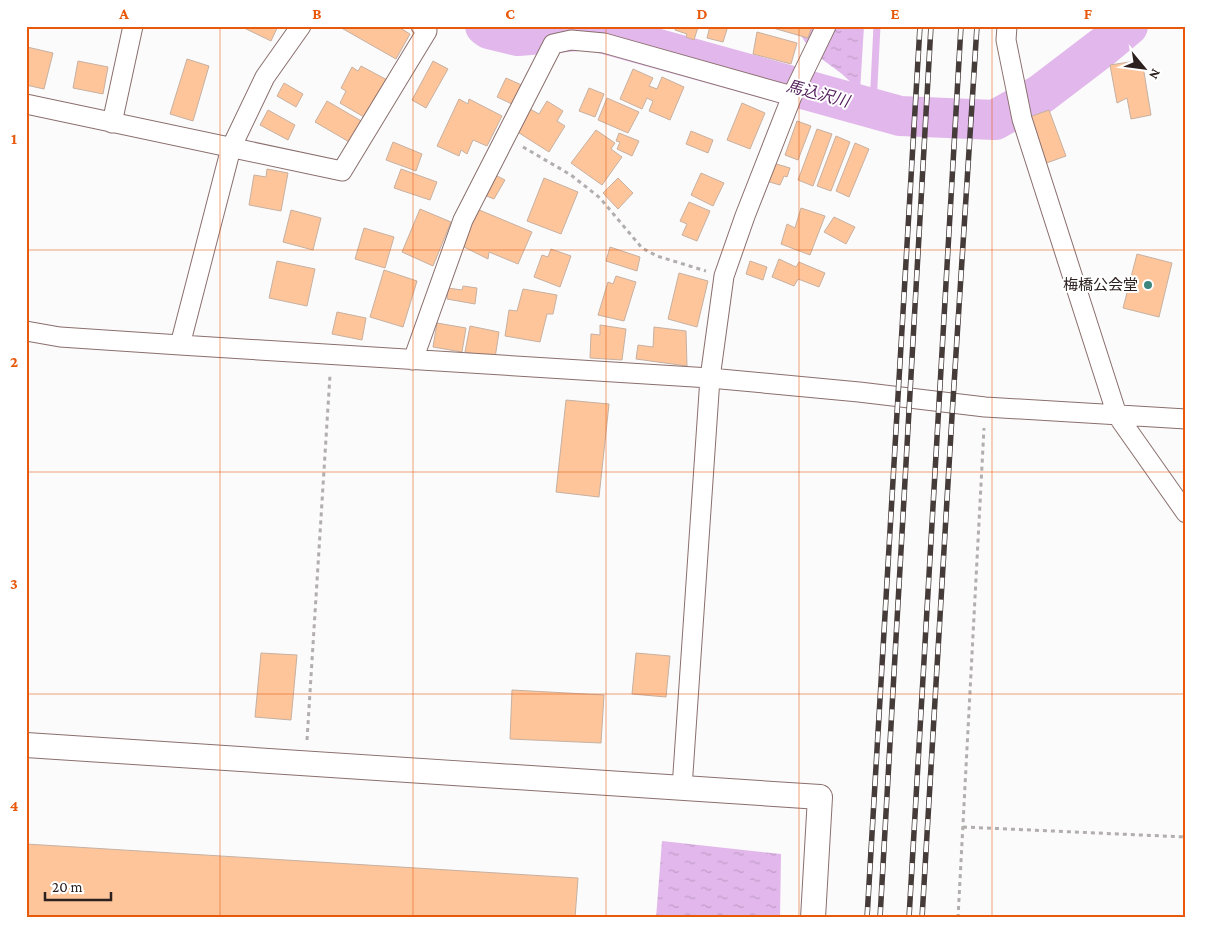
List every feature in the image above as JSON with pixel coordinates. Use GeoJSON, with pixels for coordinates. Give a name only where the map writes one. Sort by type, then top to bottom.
{"type":"FeatureCollection","features":[{"type":"Feature","properties":{"kind":"street"},"geometry":{"type":"LineString","coordinates":[[112,123],[133,26]]}},
{"type":"Feature","properties":{"kind":"street"},"geometry":{"type":"LineString","coordinates":[[180,345],[231,148],[265,77],[301,26]]}},
{"type":"Feature","properties":{"kind":"street"},"geometry":{"type":"LineString","coordinates":[[26,104],[342,171],[427,31],[421,26]]}},
{"type":"Feature","properties":{"kind":"street"},"geometry":{"type":"LineString","coordinates":[[682,788],[710,378],[724,276],[745,216],[796,88],[826,26]]}},
{"type":"Feature","properties":{"kind":"street"},"geometry":{"type":"LineString","coordinates":[[1007,26],[1006,40],[1022,119],[1117,415],[1186,513]]}},
{"type":"Feature","properties":{"kind":"street"},"geometry":{"type":"LineString","coordinates":[[413,360],[463,220],[553,44],[571,40],[604,43],[796,88]]}},
{"type":"Feature","properties":{"kind":"street"},"geometry":{"type":"LineString","coordinates":[[26,331],[60,337],[710,378],[859,392],[985,407],[1186,419]]}},
{"type":"Feature","properties":{"kind":"street"},"geometry":{"type":"LineString","coordinates":[[26,745],[820,797],[813,918]]}},
{"type":"Feature","properties":{"kind":"path"},"geometry":{"type":"LineString","coordinates":[[505,137],[571,175],[600,198],[642,248],[657,256],[724,276]]}},
{"type":"Feature","properties":{"kind":"path"},"geometry":{"type":"LineString","coordinates":[[306,764],[331,354]]}},
{"type":"Feature","properties":{"kind":"path"},"geometry":{"type":"LineString","coordinates":[[958,918],[985,407]]}},
{"type":"Feature","properties":{"kind":"path"},"geometry":{"type":"LineString","coordinates":[[963,827],[1186,837]]}},
{"type":"Feature","properties":{"kind":"water"},"geometry":{"type":"Polygon","coordinates":[[[803,26],[864,26],[860,91],[842,74],[811,51],[800,34],[803,26]]]}},
{"type":"Feature","properties":{"kind":"water"},"geometry":{"type":"Polygon","coordinates":[[[662,841],[781,854],[780,918],[656,918],[662,841]]]}},
{"type":"Feature","properties":{"kind":"building"},"geometry":{"type":"Polygon","coordinates":[[[240,26],[278,26],[271,41],[240,26]]]}},
{"type":"Feature","properties":{"kind":"building"},"geometry":{"type":"Polygon","coordinates":[[[338,26],[397,26],[410,34],[396,59],[338,26]]]}},
{"type":"Feature","properties":{"kind":"building"},"geometry":{"type":"Polygon","coordinates":[[[676,26],[698,27],[694,40],[686,37],[687,34],[675,30],[676,26]]]}},
{"type":"Feature","properties":{"kind":"building"},"geometry":{"type":"Polygon","coordinates":[[[710,26],[728,26],[723,42],[707,38],[710,26]]]}},
{"type":"Feature","properties":{"kind":"building"},"geometry":{"type":"Polygon","coordinates":[[[766,26],[812,26],[808,38],[766,26]]]}},
{"type":"Feature","properties":{"kind":"building"},"geometry":{"type":"Polygon","coordinates":[[[757,32],[797,43],[791,64],[753,54],[757,32]]]}},
{"type":"Feature","properties":{"kind":"building"},"geometry":{"type":"Polygon","coordinates":[[[27,47],[53,53],[44,89],[26,85],[27,47]]]}},
{"type":"Feature","properties":{"kind":"building"},"geometry":{"type":"Polygon","coordinates":[[[187,59],[209,66],[193,121],[170,114],[187,59]]]}},
{"type":"Feature","properties":{"kind":"building"},"geometry":{"type":"Polygon","coordinates":[[[1142,60],[1151,115],[1131,119],[1127,98],[1117,103],[1110,65],[1142,60]]]}},
{"type":"Feature","properties":{"kind":"building"},"geometry":{"type":"Polygon","coordinates":[[[78,61],[108,67],[103,94],[73,88],[78,61]]]}},
{"type":"Feature","properties":{"kind":"building"},"geometry":{"type":"Polygon","coordinates":[[[433,61],[448,69],[426,108],[412,100],[433,61]]]}},
{"type":"Feature","properties":{"kind":"building"},"geometry":{"type":"Polygon","coordinates":[[[361,66],[391,82],[369,120],[340,103],[346,91],[341,88],[352,67],[358,71],[361,66]]]}},
{"type":"Feature","properties":{"kind":"building"},"geometry":{"type":"Polygon","coordinates":[[[633,69],[653,78],[649,86],[657,89],[662,77],[684,87],[670,120],[649,111],[653,101],[647,98],[642,109],[620,99],[633,69]]]}},
{"type":"Feature","properties":{"kind":"building"},"geometry":{"type":"Polygon","coordinates":[[[506,78],[524,86],[514,105],[497,97],[506,78]]]}},
{"type":"Feature","properties":{"kind":"building"},"geometry":{"type":"Polygon","coordinates":[[[284,83],[303,94],[296,107],[277,96],[284,83]]]}},
{"type":"Feature","properties":{"kind":"building"},"geometry":{"type":"Polygon","coordinates":[[[589,88],[604,94],[595,117],[579,111],[589,88]]]}},
{"type":"Feature","properties":{"kind":"building"},"geometry":{"type":"Polygon","coordinates":[[[607,98],[639,112],[628,133],[598,120],[607,98]]]}},
{"type":"Feature","properties":{"kind":"building"},"geometry":{"type":"Polygon","coordinates":[[[459,99],[468,104],[469,99],[502,116],[487,146],[473,140],[467,154],[461,150],[459,156],[437,146],[459,99]]]}},
{"type":"Feature","properties":{"kind":"building"},"geometry":{"type":"Polygon","coordinates":[[[327,101],[363,122],[351,143],[315,122],[327,101]]]}},
{"type":"Feature","properties":{"kind":"building"},"geometry":{"type":"Polygon","coordinates":[[[547,101],[563,111],[557,121],[565,126],[549,152],[516,131],[530,109],[539,114],[547,101]]]}},
{"type":"Feature","properties":{"kind":"building"},"geometry":{"type":"Polygon","coordinates":[[[742,103],[765,113],[750,149],[727,140],[742,103]]]}},
{"type":"Feature","properties":{"kind":"building"},"geometry":{"type":"Polygon","coordinates":[[[268,110],[295,125],[288,140],[260,125],[268,110]]]}},
{"type":"Feature","properties":{"kind":"building"},"geometry":{"type":"Polygon","coordinates":[[[1049,110],[1066,156],[1041,165],[1024,119],[1049,110]]]}},
{"type":"Feature","properties":{"kind":"building"},"geometry":{"type":"Polygon","coordinates":[[[797,121],[811,126],[798,160],[785,155],[797,121]]]}},
{"type":"Feature","properties":{"kind":"building"},"geometry":{"type":"Polygon","coordinates":[[[817,129],[832,134],[813,186],[798,180],[817,129]]]}},
{"type":"Feature","properties":{"kind":"building"},"geometry":{"type":"Polygon","coordinates":[[[596,130],[615,143],[611,149],[622,157],[602,185],[571,163],[596,130]]]}},
{"type":"Feature","properties":{"kind":"building"},"geometry":{"type":"Polygon","coordinates":[[[691,131],[713,140],[708,153],[686,144],[691,131]]]}},
{"type":"Feature","properties":{"kind":"building"},"geometry":{"type":"Polygon","coordinates":[[[619,133],[639,141],[632,156],[617,149],[620,142],[616,141],[619,133]]]}},
{"type":"Feature","properties":{"kind":"building"},"geometry":{"type":"Polygon","coordinates":[[[836,136],[850,142],[831,191],[817,186],[836,136]]]}},
{"type":"Feature","properties":{"kind":"building"},"geometry":{"type":"Polygon","coordinates":[[[393,142],[422,154],[416,171],[386,160],[393,142]]]}},
{"type":"Feature","properties":{"kind":"building"},"geometry":{"type":"Polygon","coordinates":[[[855,143],[869,149],[849,197],[836,191],[855,143]]]}},
{"type":"Feature","properties":{"kind":"building"},"geometry":{"type":"Polygon","coordinates":[[[773,163],[790,168],[787,177],[784,176],[780,185],[766,181],[773,163]]]}},
{"type":"Feature","properties":{"kind":"building"},"geometry":{"type":"Polygon","coordinates":[[[267,169],[288,173],[281,211],[249,205],[254,175],[266,177],[267,169]]]}},
{"type":"Feature","properties":{"kind":"building"},"geometry":{"type":"Polygon","coordinates":[[[401,169],[437,182],[430,200],[394,188],[401,169]]]}},
{"type":"Feature","properties":{"kind":"building"},"geometry":{"type":"Polygon","coordinates":[[[701,173],[724,183],[713,206],[691,195],[701,173]]]}},
{"type":"Feature","properties":{"kind":"building"},"geometry":{"type":"Polygon","coordinates":[[[493,174],[505,180],[494,199],[484,195],[493,174]]]}},
{"type":"Feature","properties":{"kind":"building"},"geometry":{"type":"Polygon","coordinates":[[[544,178],[578,192],[561,234],[527,221],[544,178]]]}},
{"type":"Feature","properties":{"kind":"building"},"geometry":{"type":"Polygon","coordinates":[[[618,178],[633,193],[618,209],[603,193],[618,178]]]}},
{"type":"Feature","properties":{"kind":"building"},"geometry":{"type":"Polygon","coordinates":[[[689,202],[710,211],[697,241],[682,235],[687,224],[680,221],[689,202]]]}},
{"type":"Feature","properties":{"kind":"building"},"geometry":{"type":"Polygon","coordinates":[[[801,208],[825,216],[810,255],[781,244],[787,224],[795,228],[801,208]]]}},
{"type":"Feature","properties":{"kind":"building"},"geometry":{"type":"Polygon","coordinates":[[[420,209],[451,222],[433,266],[402,252],[420,209]]]}},
{"type":"Feature","properties":{"kind":"building"},"geometry":{"type":"Polygon","coordinates":[[[477,209],[532,232],[518,264],[489,252],[488,259],[462,246],[477,209]]]}},
{"type":"Feature","properties":{"kind":"building"},"geometry":{"type":"Polygon","coordinates":[[[291,210],[321,218],[313,250],[283,242],[291,210]]]}},
{"type":"Feature","properties":{"kind":"building"},"geometry":{"type":"Polygon","coordinates":[[[834,217],[855,227],[846,244],[824,232],[834,217]]]}},
{"type":"Feature","properties":{"kind":"building"},"geometry":{"type":"Polygon","coordinates":[[[364,228],[394,237],[385,268],[355,259],[364,228]]]}},
{"type":"Feature","properties":{"kind":"building"},"geometry":{"type":"Polygon","coordinates":[[[610,247],[640,257],[637,271],[606,261],[610,247]]]}},
{"type":"Feature","properties":{"kind":"building"},"geometry":{"type":"Polygon","coordinates":[[[551,249],[571,256],[560,287],[534,277],[542,255],[548,257],[551,249]]]}},
{"type":"Feature","properties":{"kind":"building","name":"梅橋公会堂"},"geometry":{"type":"Polygon","coordinates":[[[1137,254],[1172,263],[1159,317],[1123,308],[1137,254]]]}},
{"type":"Feature","properties":{"kind":"building"},"geometry":{"type":"Polygon","coordinates":[[[779,259],[796,267],[799,262],[825,273],[819,287],[798,279],[794,286],[772,277],[779,259]]]}},
{"type":"Feature","properties":{"kind":"building"},"geometry":{"type":"Polygon","coordinates":[[[277,261],[315,269],[307,306],[269,298],[277,261]]]}},
{"type":"Feature","properties":{"kind":"building"},"geometry":{"type":"Polygon","coordinates":[[[750,261],[767,267],[763,280],[746,274],[750,261]]]}},
{"type":"Feature","properties":{"kind":"building"},"geometry":{"type":"Polygon","coordinates":[[[384,270],[417,281],[403,327],[370,317],[384,270]]]}},
{"type":"Feature","properties":{"kind":"building"},"geometry":{"type":"Polygon","coordinates":[[[679,273],[708,281],[697,327],[668,319],[679,273]]]}},
{"type":"Feature","properties":{"kind":"building"},"geometry":{"type":"Polygon","coordinates":[[[616,276],[636,282],[624,321],[598,315],[608,282],[613,284],[616,276]]]}},
{"type":"Feature","properties":{"kind":"building"},"geometry":{"type":"Polygon","coordinates":[[[463,286],[477,288],[475,304],[447,299],[448,288],[462,290],[463,286]]]}},
{"type":"Feature","properties":{"kind":"building"},"geometry":{"type":"Polygon","coordinates":[[[523,289],[557,295],[553,314],[547,314],[540,342],[505,336],[509,310],[517,311],[523,289]]]}},
{"type":"Feature","properties":{"kind":"building"},"geometry":{"type":"Polygon","coordinates":[[[337,312],[366,318],[362,340],[332,334],[337,312]]]}},
{"type":"Feature","properties":{"kind":"building"},"geometry":{"type":"Polygon","coordinates":[[[437,323],[466,328],[462,352],[433,347],[437,323]]]}},
{"type":"Feature","properties":{"kind":"building"},"geometry":{"type":"Polygon","coordinates":[[[600,325],[626,329],[622,360],[590,358],[591,334],[600,335],[600,325]]]}},
{"type":"Feature","properties":{"kind":"building"},"geometry":{"type":"Polygon","coordinates":[[[470,326],[499,332],[495,358],[465,352],[470,326]]]}},
{"type":"Feature","properties":{"kind":"building"},"geometry":{"type":"Polygon","coordinates":[[[654,327],[686,331],[687,366],[636,359],[638,345],[653,347],[654,327]]]}},
{"type":"Feature","properties":{"kind":"building"},"geometry":{"type":"Polygon","coordinates":[[[566,400],[609,404],[599,497],[556,492],[566,400]]]}},
{"type":"Feature","properties":{"kind":"building"},"geometry":{"type":"Polygon","coordinates":[[[261,653],[297,655],[291,720],[255,717],[261,653]]]}},
{"type":"Feature","properties":{"kind":"building"},"geometry":{"type":"Polygon","coordinates":[[[636,653],[670,656],[666,697],[632,694],[636,653]]]}},
{"type":"Feature","properties":{"kind":"building"},"geometry":{"type":"Polygon","coordinates":[[[512,690],[604,695],[601,743],[510,739],[512,690]]]}},
{"type":"Feature","properties":{"kind":"building"},"geometry":{"type":"Polygon","coordinates":[[[26,844],[578,878],[575,918],[26,918],[26,844]]]}},
{"type":"Feature","properties":{"kind":"waterway","name":"馬込沢川"},"geometry":{"type":"LineString","coordinates":[[485,26],[489,29],[518,36],[590,30],[900,116],[995,120],[1041,94],[1128,26]]}},
{"type":"Feature","properties":{"kind":"waterway"},"geometry":{"type":"LineString","coordinates":[[877,26],[873,105],[900,116]]}},
{"type":"Feature","properties":{"kind":"railway"},"geometry":{"type":"LineString","coordinates":[[867,918],[920,26]]}},
{"type":"Feature","properties":{"kind":"railway"},"geometry":{"type":"LineString","coordinates":[[880,918],[931,26]]}},
{"type":"Feature","properties":{"kind":"railway"},"geometry":{"type":"LineString","coordinates":[[909,918],[961,26]]}},
{"type":"Feature","properties":{"kind":"railway"},"geometry":{"type":"LineString","coordinates":[[922,918],[977,26]]}},
{"type":"Feature","properties":{"kind":"place","name":"梅橋公会堂"},"geometry":{"type":"Point","coordinates":[1148,285]}}]}
